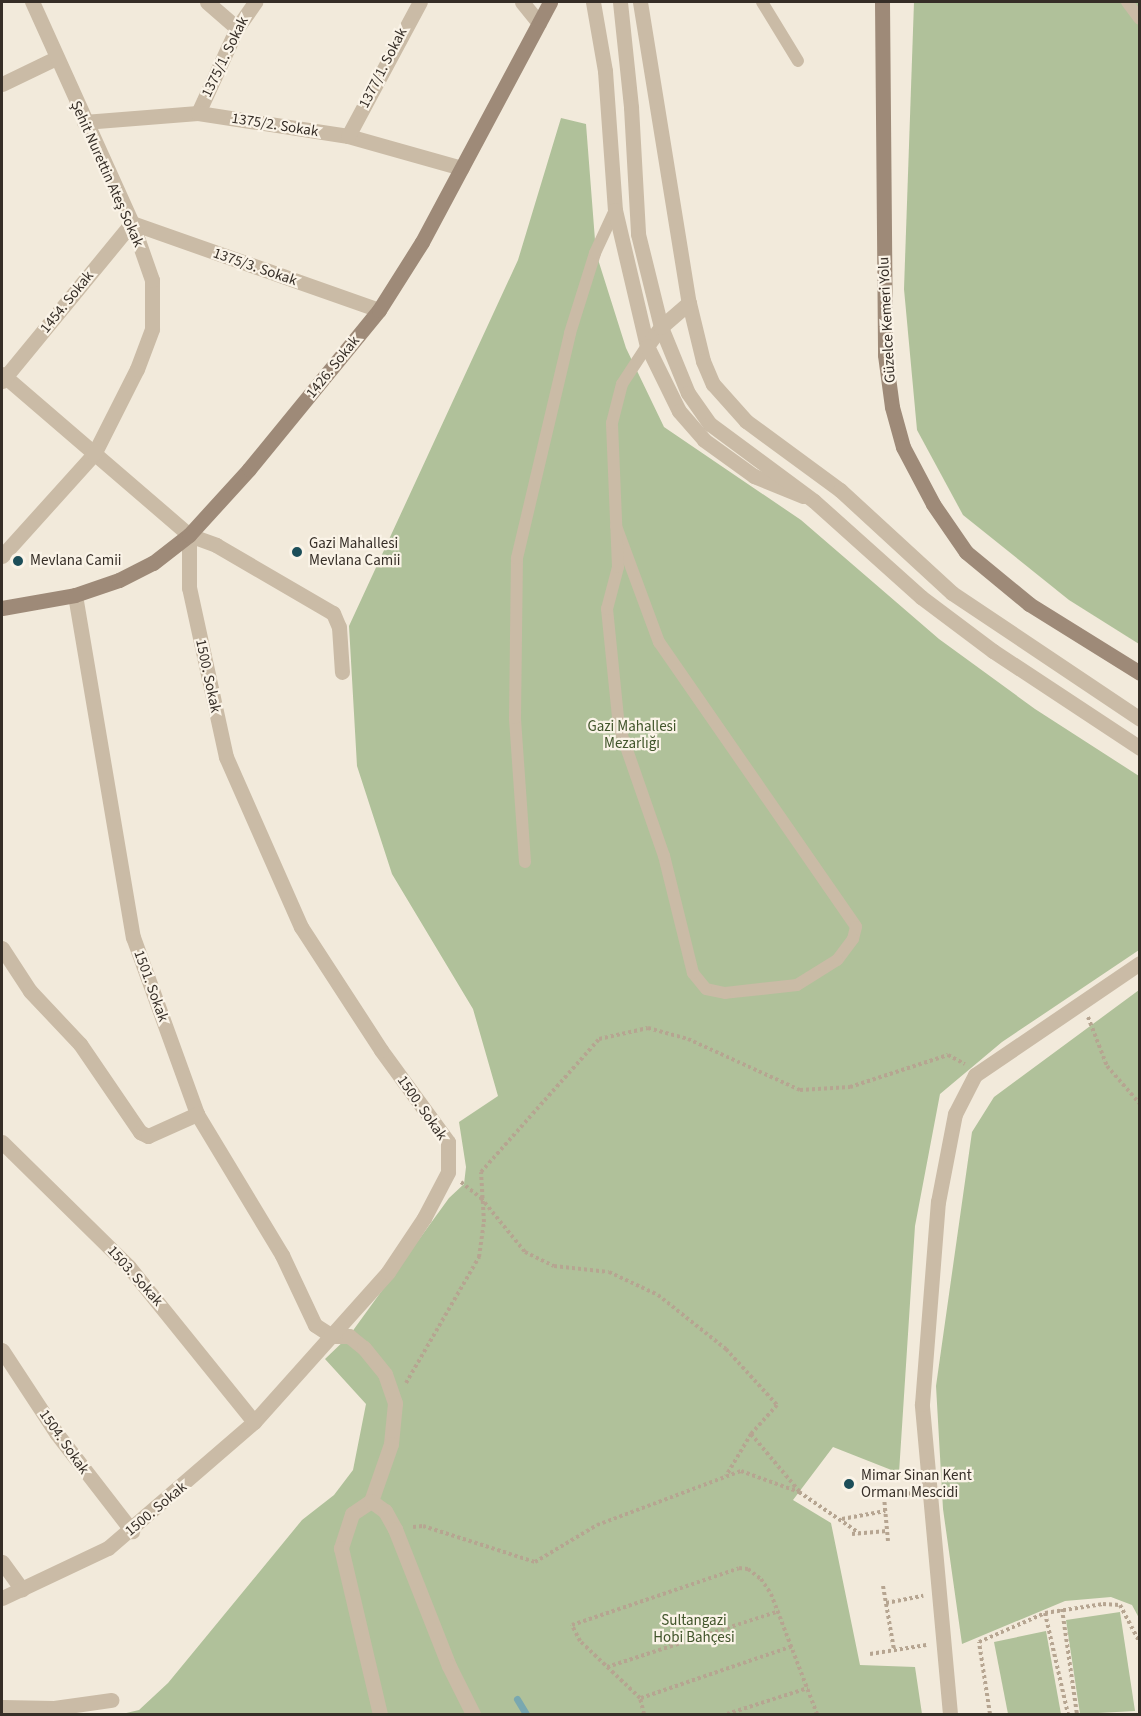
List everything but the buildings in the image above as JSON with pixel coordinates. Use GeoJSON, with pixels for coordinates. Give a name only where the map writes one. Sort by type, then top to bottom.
{"type":"FeatureCollection","features":[{"type":"Feature","properties":{"kind":"main road","name":"1426. Sokak"},"geometry":{"type":"LineString","coordinates":[[2,608],[75,594],[119,580],[153,563],[189,535],[249,469],[379,310],[462,168],[550,2]]}},
{"type":"Feature","properties":{"kind":"main road","name":"Güzelce Kemeri Yolu"},"geometry":{"type":"LineString","coordinates":[[882,2],[885,356],[892,407],[903,447],[933,504],[966,552],[1029,604],[1140,673]]}},
{"type":"Feature","properties":{"kind":"street","name":"Şehit Nurettin Ateş Sokak"},"geometry":{"type":"LineString","coordinates":[[2,556],[94,454],[137,369],[152,329],[152,280],[132,223],[84,122],[32,2]]}},
{"type":"Feature","properties":{"kind":"street"},"geometry":{"type":"LineString","coordinates":[[207,2],[237,28]]}},
{"type":"Feature","properties":{"kind":"street","name":"1375/1. Sokak"},"geometry":{"type":"LineString","coordinates":[[198,113],[237,28],[255,2]]}},
{"type":"Feature","properties":{"kind":"street","name":"1377/1. Sokak"},"geometry":{"type":"LineString","coordinates":[[348,136],[420,2]]}},
{"type":"Feature","properties":{"kind":"street"},"geometry":{"type":"LineString","coordinates":[[522,2],[539,22]]}},
{"type":"Feature","properties":{"kind":"street"},"geometry":{"type":"LineString","coordinates":[[593,2],[605,71],[615,210],[647,346],[679,411],[704,440],[754,476],[814,501]]}},
{"type":"Feature","properties":{"kind":"street"},"geometry":{"type":"LineString","coordinates":[[620,2],[630,96],[638,234],[661,327],[688,393],[710,424],[814,501],[921,597],[993,651],[1140,748]]}},
{"type":"Feature","properties":{"kind":"street"},"geometry":{"type":"LineString","coordinates":[[640,2],[689,303],[703,361],[713,384],[746,421],[840,490],[952,593],[1140,719]]}},
{"type":"Feature","properties":{"kind":"street"},"geometry":{"type":"LineString","coordinates":[[2,84],[56,58]]}},
{"type":"Feature","properties":{"kind":"street","name":"1375/2. Sokak"},"geometry":{"type":"LineString","coordinates":[[84,122],[198,113],[348,136],[462,168]]}},
{"type":"Feature","properties":{"kind":"street","name":"1375/3. Sokak"},"geometry":{"type":"LineString","coordinates":[[132,223],[379,310]]}},
{"type":"Feature","properties":{"kind":"street","name":"1454. Sokak"},"geometry":{"type":"LineString","coordinates":[[3,378],[132,223]]}},
{"type":"Feature","properties":{"kind":"street"},"geometry":{"type":"LineString","coordinates":[[647,346],[661,327],[689,303]]}},
{"type":"Feature","properties":{"kind":"street"},"geometry":{"type":"LineString","coordinates":[[3,378],[189,535],[216,545],[333,613],[339,627],[342,672]]}},
{"type":"Feature","properties":{"kind":"street","name":"1500. Sokak"},"geometry":{"type":"LineString","coordinates":[[2,1598],[108,1548],[132,1531],[254,1422],[388,1272],[424,1218],[448,1172],[448,1142],[381,1050],[301,927],[226,757],[189,588],[189,535]]}},
{"type":"Feature","properties":{"kind":"street","name":"1501. Sokak"},"geometry":{"type":"LineString","coordinates":[[75,594],[133,937],[197,1114],[282,1255],[315,1324],[332,1336]]}},
{"type":"Feature","properties":{"kind":"street"},"geometry":{"type":"LineString","coordinates":[[2,948],[30,991],[80,1044],[140,1132],[148,1136],[197,1114]]}},
{"type":"Feature","properties":{"kind":"street"},"geometry":{"type":"LineString","coordinates":[[950,1714],[937,1593],[922,1404],[939,1202],[955,1113],[975,1075],[1140,963]]}},
{"type":"Feature","properties":{"kind":"street","name":"1503. Sokak"},"geometry":{"type":"LineString","coordinates":[[2,1142],[129,1267],[254,1422]]}},
{"type":"Feature","properties":{"kind":"street"},"geometry":{"type":"LineString","coordinates":[[332,1336],[349,1336],[364,1348],[385,1374],[395,1403],[391,1444],[371,1501],[352,1514],[341,1548],[380,1714]]}},
{"type":"Feature","properties":{"kind":"street","name":"1504. Sokak"},"geometry":{"type":"LineString","coordinates":[[2,1350],[57,1434],[132,1531]]}},
{"type":"Feature","properties":{"kind":"street"},"geometry":{"type":"LineString","coordinates":[[371,1501],[385,1511],[395,1529],[449,1666],[473,1714]]}},
{"type":"Feature","properties":{"kind":"street"},"geometry":{"type":"LineString","coordinates":[[2,1563],[22,1590]]}},
{"type":"Feature","properties":{"kind":"street"},"geometry":{"type":"LineString","coordinates":[[2,1707],[54,1708],[111,1700]]}},
{"type":"Feature","properties":{"kind":"lane"},"geometry":{"type":"LineString","coordinates":[[762,2],[798,61]]}},
{"type":"Feature","properties":{"kind":"lane"},"geometry":{"type":"LineString","coordinates":[[1127,2],[1140,20]]}},
{"type":"Feature","properties":{"kind":"lane"},"geometry":{"type":"LineString","coordinates":[[525,862],[515,718],[517,558],[570,333],[596,253],[615,210]]}},
{"type":"Feature","properties":{"kind":"lane"},"geometry":{"type":"LineString","coordinates":[[616,526],[659,642],[856,927],[853,939],[837,960],[797,985],[725,993],[706,989],[693,974],[664,856],[619,728],[607,609],[618,567],[616,526],[612,423],[622,384],[647,346]]}},
{"type":"Feature","properties":{"kind":"path"},"geometry":{"type":"LineString","coordinates":[[1082,1002],[1107,1066],[1140,1104]]}},
{"type":"Feature","properties":{"kind":"path"},"geometry":{"type":"LineString","coordinates":[[395,1403],[479,1257],[484,1222],[481,1172],[599,1039],[648,1028],[688,1040],[800,1090],[850,1087],[948,1055],[960,1059],[975,1075]]}},
{"type":"Feature","properties":{"kind":"path"},"geometry":{"type":"LineString","coordinates":[[448,1172],[481,1198],[525,1252],[554,1266],[609,1272],[658,1295],[726,1349],[777,1405],[751,1434],[726,1477]]}},
{"type":"Feature","properties":{"kind":"path"},"geometry":{"type":"LineString","coordinates":[[751,1434],[799,1492]]}},
{"type":"Feature","properties":{"kind":"path"},"geometry":{"type":"LineString","coordinates":[[395,1529],[423,1526],[535,1562],[597,1525],[741,1471],[799,1492],[859,1533]]}},
{"type":"Feature","properties":{"kind":"path"},"geometry":{"type":"LineString","coordinates":[[888,1541],[884,1497],[929,1490]]}},
{"type":"Feature","properties":{"kind":"path"},"geometry":{"type":"LineString","coordinates":[[841,1519],[885,1511]]}},
{"type":"Feature","properties":{"kind":"path"},"geometry":{"type":"LineString","coordinates":[[852,1534],[887,1531]]}},
{"type":"Feature","properties":{"kind":"path"},"geometry":{"type":"LineString","coordinates":[[644,1714],[640,1698],[580,1641],[572,1625],[739,1568],[748,1569],[761,1579],[779,1611],[817,1714]]}},
{"type":"Feature","properties":{"kind":"path"},"geometry":{"type":"LineString","coordinates":[[883,1586],[894,1650]]}},
{"type":"Feature","properties":{"kind":"path"},"geometry":{"type":"LineString","coordinates":[[886,1603],[937,1593]]}},
{"type":"Feature","properties":{"kind":"path"},"geometry":{"type":"LineString","coordinates":[[990,1714],[979,1642],[1045,1613],[1062,1609],[1120,1605],[1140,1643]]}},
{"type":"Feature","properties":{"kind":"path"},"geometry":{"type":"LineString","coordinates":[[1062,1609],[1077,1714]]}},
{"type":"Feature","properties":{"kind":"path"},"geometry":{"type":"LineString","coordinates":[[607,1667],[779,1611]]}},
{"type":"Feature","properties":{"kind":"path"},"geometry":{"type":"LineString","coordinates":[[1045,1613],[1068,1714]]}},
{"type":"Feature","properties":{"kind":"path"},"geometry":{"type":"LineString","coordinates":[[870,1654],[942,1642]]}},
{"type":"Feature","properties":{"kind":"path"},"geometry":{"type":"LineString","coordinates":[[640,1698],[793,1646]]}},
{"type":"Feature","properties":{"kind":"path"},"geometry":{"type":"LineString","coordinates":[[727,1714],[808,1688]]}},
{"type":"Feature","properties":{"kind":"green space"},"geometry":{"type":"Polygon","coordinates":[[[914,2],[1139,2],[1139,644],[1069,600],[963,515],[917,430],[904,289],[914,2]]]}},
{"type":"Feature","properties":{"kind":"green space"},"geometry":{"type":"Polygon","coordinates":[[[561,118],[586,124],[596,253],[626,348],[664,427],[801,520],[939,639],[1035,709],[1139,776],[1139,950],[1002,1042],[940,1094],[915,1226],[899,1473],[833,1447],[793,1500],[831,1523],[860,1665],[915,1667],[922,1714],[122,1714],[139,1710],[168,1683],[302,1520],[334,1495],[353,1470],[366,1404],[325,1359],[349,1336],[449,1198],[464,1184],[466,1167],[459,1122],[498,1096],[473,1009],[392,874],[357,766],[349,626],[518,260],[561,118]]]}},
{"type":"Feature","properties":{"kind":"green space"},"geometry":{"type":"Polygon","coordinates":[[[1139,990],[1139,1618],[1132,1605],[1111,1597],[1065,1601],[962,1644],[943,1509],[936,1386],[972,1132],[994,1097],[1139,990]]]}},
{"type":"Feature","properties":{"kind":"green space"},"geometry":{"type":"Polygon","coordinates":[[[1120,1612],[1135,1711],[1080,1714],[1066,1620],[1120,1612]]]}},
{"type":"Feature","properties":{"kind":"green space"},"geometry":{"type":"Polygon","coordinates":[[[1046,1631],[1061,1714],[1008,1714],[994,1642],[1046,1631]]]}},
{"type":"Feature","properties":{"kind":"waterway"},"geometry":{"type":"LineString","coordinates":[[517,1699],[526,1714]]}},
{"type":"Feature","properties":{"kind":"place","name":"Gazi Mahallesi Mevlana Camii"},"geometry":{"type":"Point","coordinates":[297,552]}},
{"type":"Feature","properties":{"kind":"place","name":"Mevlana Camii"},"geometry":{"type":"Point","coordinates":[18,561]}},
{"type":"Feature","properties":{"kind":"place","name":"Mimar Sinan Kent Ormanı Mescidi"},"geometry":{"type":"Point","coordinates":[849,1484]}},
{"type":"Feature","properties":{"kind":"park label","name":"Gazi Mahallesi Mezarlığı"},"geometry":{"type":"Point","coordinates":[632,734]}},
{"type":"Feature","properties":{"kind":"park label","name":"Sultangazi Hobi Bahçesi"},"geometry":{"type":"Point","coordinates":[694,1628]}}]}
